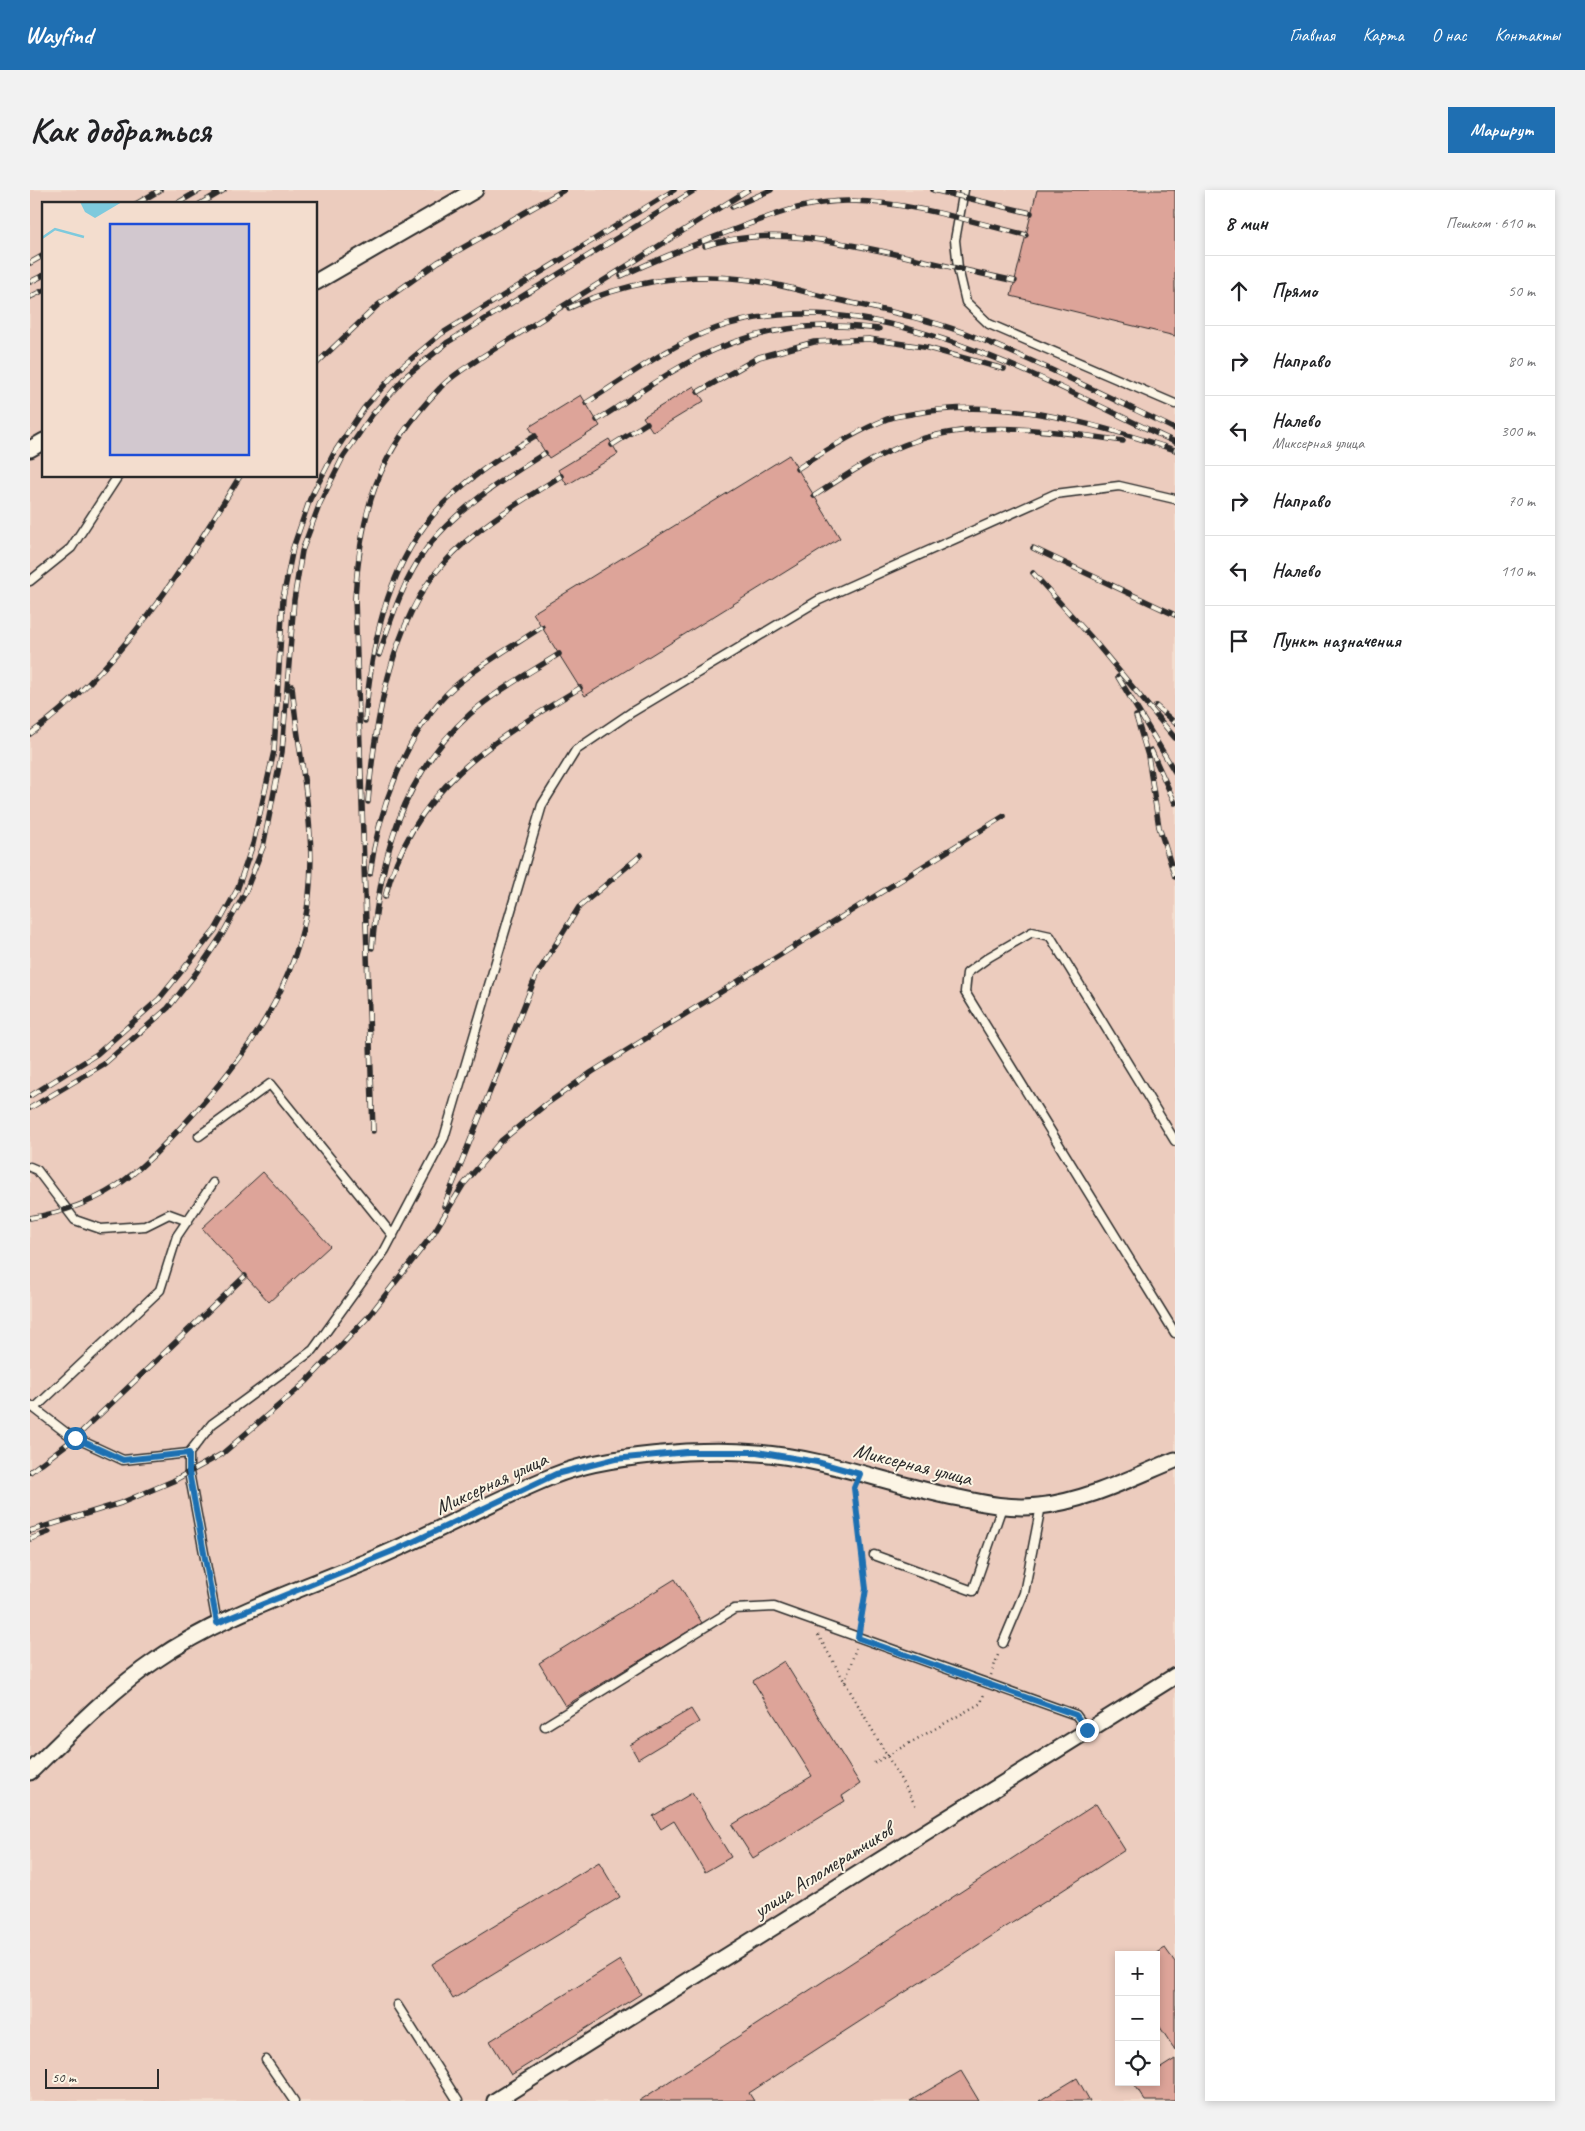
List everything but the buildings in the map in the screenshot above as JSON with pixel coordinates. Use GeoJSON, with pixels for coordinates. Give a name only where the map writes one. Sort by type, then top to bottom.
{"type":"FeatureCollection","features":[{"type":"Feature","properties":{"kind":"street"},"geometry":{"type":"LineString","coordinates":[[318,281],[475,190]]}},
{"type":"Feature","properties":{"kind":"street"},"geometry":{"type":"LineString","coordinates":[[30,449],[42,442]]}},
{"type":"Feature","properties":{"kind":"street","name":"Миксерная улица"},"geometry":{"type":"LineString","coordinates":[[30,1772],[116,1688],[158,1658],[217,1623],[400,1548],[556,1474],[615,1459],[687,1452],[757,1452],[817,1462],[938,1494],[1002,1507],[1041,1506],[1095,1493],[1175,1460]]}},
{"type":"Feature","properties":{"kind":"street","name":"улица Агломератчиков"},"geometry":{"type":"LineString","coordinates":[[495,2101],[1175,1676]]}},
{"type":"Feature","properties":{"kind":"lane"},"geometry":{"type":"LineString","coordinates":[[964,190],[954,240],[966,302],[989,324],[1175,404]]}},
{"type":"Feature","properties":{"kind":"lane"},"geometry":{"type":"LineString","coordinates":[[30,581],[71,548],[117,478]]}},
{"type":"Feature","properties":{"kind":"lane"},"geometry":{"type":"LineString","coordinates":[[217,1623],[189,1472],[189,1453],[212,1424],[313,1350],[393,1236],[444,1138],[542,806],[576,750],[632,712],[820,600],[1055,494],[1119,486],[1175,499]]}},
{"type":"Feature","properties":{"kind":"lane"},"geometry":{"type":"LineString","coordinates":[[1175,1141],[1050,936],[1032,932],[989,957],[967,973],[965,992],[1175,1333]]}},
{"type":"Feature","properties":{"kind":"lane"},"geometry":{"type":"LineString","coordinates":[[199,1136],[270,1084],[393,1236]]}},
{"type":"Feature","properties":{"kind":"lane"},"geometry":{"type":"LineString","coordinates":[[30,1167],[37,1170],[75,1220],[101,1229],[145,1226],[169,1214],[188,1221]]}},
{"type":"Feature","properties":{"kind":"lane"},"geometry":{"type":"LineString","coordinates":[[189,1453],[123,1460],[69,1435],[33,1406],[160,1290],[177,1236],[213,1183]]}},
{"type":"Feature","properties":{"kind":"lane"},"geometry":{"type":"LineString","coordinates":[[1002,1643],[1024,1593],[1041,1506]]}},
{"type":"Feature","properties":{"kind":"lane"},"geometry":{"type":"LineString","coordinates":[[874,1554],[973,1591],[1002,1507]]}},
{"type":"Feature","properties":{"kind":"lane"},"geometry":{"type":"LineString","coordinates":[[545,1726],[734,1609],[774,1608],[1076,1715],[1087,1730]]}},
{"type":"Feature","properties":{"kind":"lane"},"geometry":{"type":"LineString","coordinates":[[397,2004],[458,2101]]}},
{"type":"Feature","properties":{"kind":"lane"},"geometry":{"type":"LineString","coordinates":[[266,2060],[294,2101]]}},
{"type":"Feature","properties":{"kind":"path"},"geometry":{"type":"LineString","coordinates":[[845,1682],[858,1638],[866,1589],[854,1488],[868,1451]]}},
{"type":"Feature","properties":{"kind":"path"},"geometry":{"type":"LineString","coordinates":[[816,1632],[916,1808]]}},
{"type":"Feature","properties":{"kind":"path"},"geometry":{"type":"LineString","coordinates":[[874,1763],[981,1703],[1002,1643]]}},
{"type":"Feature","properties":{"kind":"shaded area"},"geometry":{"type":"Polygon","coordinates":[[[30,190],[1175,190],[1175,2101],[30,2101],[30,190]]]}},
{"type":"Feature","properties":{"kind":"railway"},"geometry":{"type":"LineString","coordinates":[[139,202],[160,190]]}},
{"type":"Feature","properties":{"kind":"railway"},"geometry":{"type":"LineString","coordinates":[[179,202],[200,190]]}},
{"type":"Feature","properties":{"kind":"railway"},"geometry":{"type":"LineString","coordinates":[[203,202],[224,190]]}},
{"type":"Feature","properties":{"kind":"railway"},"geometry":{"type":"LineString","coordinates":[[318,362],[378,305],[438,262],[564,190]]}},
{"type":"Feature","properties":{"kind":"railway"},"geometry":{"type":"LineString","coordinates":[[30,1096],[97,1054],[159,999],[215,930],[237,890],[253,844],[274,751],[283,598],[293,548],[310,499],[334,453],[364,408],[399,369],[441,334],[674,190]]}},
{"type":"Feature","properties":{"kind":"railway"},"geometry":{"type":"LineString","coordinates":[[30,1108],[104,1064],[168,1008],[196,973],[222,935],[245,893],[263,847],[282,752],[294,600],[302,551],[320,503],[343,457],[372,415],[406,376],[448,342],[695,190]]}},
{"type":"Feature","properties":{"kind":"railway"},"geometry":{"type":"LineString","coordinates":[[373,1131],[355,598],[362,537],[376,484],[401,436],[440,388],[459,372],[748,190]]}},
{"type":"Feature","properties":{"kind":"railway"},"geometry":{"type":"LineString","coordinates":[[732,207],[771,190]]}},
{"type":"Feature","properties":{"kind":"railway"},"geometry":{"type":"LineString","coordinates":[[933,190],[1031,213]]}},
{"type":"Feature","properties":{"kind":"railway"},"geometry":{"type":"LineString","coordinates":[[621,276],[680,250],[767,217],[808,205],[837,201],[895,205],[961,218],[1026,235]]}},
{"type":"Feature","properties":{"kind":"railway"},"geometry":{"type":"LineString","coordinates":[[705,246],[729,240],[754,237],[804,238],[855,246],[1015,281]]}},
{"type":"Feature","properties":{"kind":"railway"},"geometry":{"type":"LineString","coordinates":[[30,263],[42,256]]}},
{"type":"Feature","properties":{"kind":"railway"},"geometry":{"type":"LineString","coordinates":[[30,282],[42,276]]}},
{"type":"Feature","properties":{"kind":"railway"},"geometry":{"type":"LineString","coordinates":[[569,308],[589,299],[632,286],[676,279],[720,277],[765,282],[917,318],[965,333],[1045,367],[1175,429]]}},
{"type":"Feature","properties":{"kind":"railway"},"geometry":{"type":"LineString","coordinates":[[30,297],[42,291]]}},
{"type":"Feature","properties":{"kind":"railway"},"geometry":{"type":"LineString","coordinates":[[586,403],[666,352],[717,328],[775,315],[833,315],[893,325],[952,342],[1011,365],[1175,442]]}},
{"type":"Feature","properties":{"kind":"railway"},"geometry":{"type":"LineString","coordinates":[[597,420],[684,365],[719,348],[741,340],[786,329],[808,327],[831,326],[879,329]]}},
{"type":"Feature","properties":{"kind":"railway"},"geometry":{"type":"LineString","coordinates":[[698,392],[759,357],[814,342],[869,339],[924,347],[1004,369]]}},
{"type":"Feature","properties":{"kind":"railway"},"geometry":{"type":"LineString","coordinates":[[797,469],[841,442],[887,419],[950,409],[982,408],[1048,415],[1080,422],[1175,450]]}},
{"type":"Feature","properties":{"kind":"railway"},"geometry":{"type":"LineString","coordinates":[[612,445],[647,423]]}},
{"type":"Feature","properties":{"kind":"railway"},"geometry":{"type":"LineString","coordinates":[[814,496],[857,468],[892,450],[930,437],[957,431],[984,429],[1040,430],[1123,441]]}},
{"type":"Feature","properties":{"kind":"railway"},"geometry":{"type":"LineString","coordinates":[[365,721],[376,639],[383,612],[403,561],[433,515],[455,492],[494,462],[535,436]]}},
{"type":"Feature","properties":{"kind":"railway"},"geometry":{"type":"LineString","coordinates":[[379,655],[393,613],[411,572],[427,548],[452,520],[467,507],[545,453]]}},
{"type":"Feature","properties":{"kind":"railway"},"geometry":{"type":"LineString","coordinates":[[368,802],[375,741],[388,676],[410,614],[425,587],[443,564],[470,538],[499,516],[561,476]]}},
{"type":"Feature","properties":{"kind":"railway"},"geometry":{"type":"LineString","coordinates":[[30,734],[63,708],[121,649],[172,582],[239,478]]}},
{"type":"Feature","properties":{"kind":"railway"},"geometry":{"type":"LineString","coordinates":[[1033,548],[1175,615]]}},
{"type":"Feature","properties":{"kind":"railway"},"geometry":{"type":"LineString","coordinates":[[1033,573],[1090,636],[1175,738]]}},
{"type":"Feature","properties":{"kind":"railway"},"geometry":{"type":"LineString","coordinates":[[370,874],[387,799],[408,749],[422,726],[437,705],[454,687],[486,663],[542,627]]}},
{"type":"Feature","properties":{"kind":"railway"},"geometry":{"type":"LineString","coordinates":[[372,948],[381,883],[388,852],[398,821],[411,792],[427,764],[446,738],[470,714],[513,682],[559,654]]}},
{"type":"Feature","properties":{"kind":"railway"},"geometry":{"type":"LineString","coordinates":[[1118,677],[1175,772]]}},
{"type":"Feature","properties":{"kind":"railway"},"geometry":{"type":"LineString","coordinates":[[30,1218],[63,1210],[95,1198],[115,1187],[143,1165],[209,1097],[249,1045],[281,989],[294,960],[303,929],[309,896],[311,870],[309,817],[292,686]]}},
{"type":"Feature","properties":{"kind":"railway"},"geometry":{"type":"LineString","coordinates":[[385,897],[398,859],[415,826],[435,798],[459,772],[486,749],[516,728],[580,688]]}},
{"type":"Feature","properties":{"kind":"railway"},"geometry":{"type":"LineString","coordinates":[[1156,706],[1175,723]]}},
{"type":"Feature","properties":{"kind":"railway"},"geometry":{"type":"LineString","coordinates":[[1136,716],[1148,756],[1159,827],[1175,877]]}},
{"type":"Feature","properties":{"kind":"railway"},"geometry":{"type":"LineString","coordinates":[[1151,750],[1175,803]]}},
{"type":"Feature","properties":{"kind":"railway"},"geometry":{"type":"LineString","coordinates":[[30,1531],[121,1503],[173,1481],[222,1454],[306,1382],[369,1316],[433,1234],[463,1185],[501,1141],[545,1105],[592,1072],[1004,816]]}},
{"type":"Feature","properties":{"kind":"railway"},"geometry":{"type":"LineString","coordinates":[[444,1206],[536,976],[579,907],[641,855]]}},
{"type":"Feature","properties":{"kind":"railway"},"geometry":{"type":"LineString","coordinates":[[30,1472],[75,1438],[245,1276]]}},
{"type":"Feature","properties":{"kind":"railway"},"geometry":{"type":"LineString","coordinates":[[30,1539],[49,1532]]}},
{"type":"Feature","properties":{"kind":"route"},"geometry":{"type":"LineString","coordinates":[[75,1438],[123,1460],[189,1453],[189,1472],[217,1623],[260,1607],[400,1548],[556,1474],[615,1459],[687,1452],[757,1452],[817,1462],[860,1474],[854,1488],[866,1589],[858,1638],[1076,1715],[1087,1730]]}}]}
